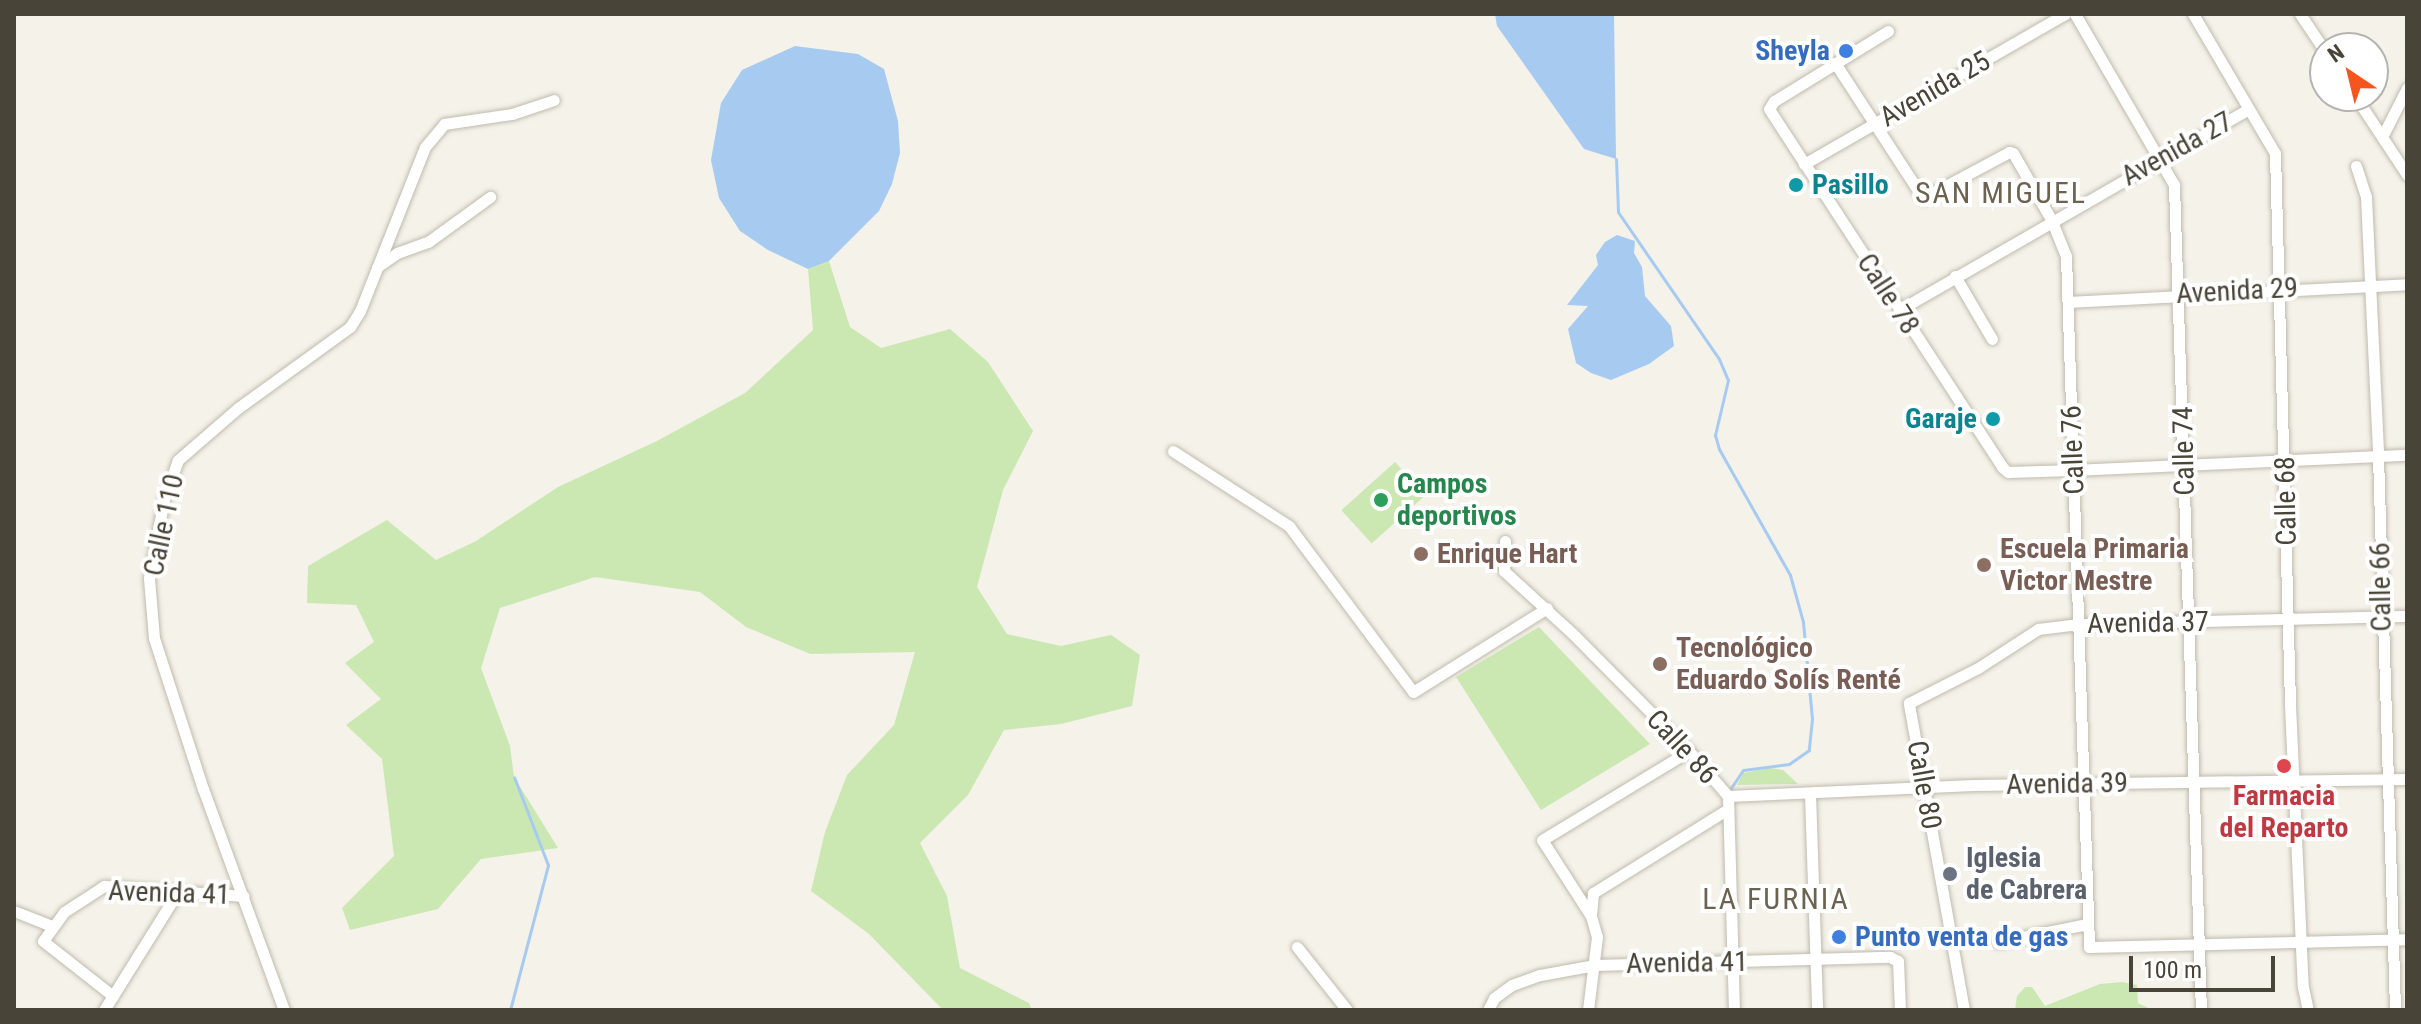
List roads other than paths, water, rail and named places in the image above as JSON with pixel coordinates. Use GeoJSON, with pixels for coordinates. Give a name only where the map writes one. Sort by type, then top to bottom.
{"type":"FeatureCollection","features":[{"type":"Feature","properties":{"kind":"street","name":"Avenida 25"},"geometry":{"type":"LineString","coordinates":[[1804,164],[2065,14]]}},
{"type":"Feature","properties":{"kind":"street","name":"Calle 74"},"geometry":{"type":"LineString","coordinates":[[2075,14],[2174,185],[2180,294],[2201,1010]]}},
{"type":"Feature","properties":{"kind":"street","name":"Calle 68"},"geometry":{"type":"LineString","coordinates":[[2193,14],[2275,153],[2286,460],[2287,619],[2301,940],[2308,1010]]}},
{"type":"Feature","properties":{"kind":"street"},"geometry":{"type":"LineString","coordinates":[[2300,14],[2312,32]]}},
{"type":"Feature","properties":{"kind":"street"},"geometry":{"type":"LineString","coordinates":[[1873,124],[1835,63],[1888,31]]}},
{"type":"Feature","properties":{"kind":"street","name":"Calle 78"},"geometry":{"type":"LineString","coordinates":[[1835,63],[1774,101],[1770,105],[1770,114],[2008,472],[2073,470]]}},
{"type":"Feature","properties":{"kind":"street"},"geometry":{"type":"LineString","coordinates":[[2382,137],[2407,88]]}},
{"type":"Feature","properties":{"kind":"street","name":"Calle 110"},"geometry":{"type":"LineString","coordinates":[[284,1010],[203,789],[154,638],[149,578],[164,499],[178,460],[238,408],[350,327],[425,147],[444,124],[512,114],[554,100]]}},
{"type":"Feature","properties":{"kind":"street","name":"Avenida 27"},"geometry":{"type":"LineString","coordinates":[[1899,310],[2051,219],[2248,109]]}},
{"type":"Feature","properties":{"kind":"street"},"geometry":{"type":"LineString","coordinates":[[2366,112],[2407,175]]}},
{"type":"Feature","properties":{"kind":"street","name":"Calle 76"},"geometry":{"type":"LineString","coordinates":[[1873,124],[1923,198],[2009,152],[2017,156],[2051,219],[2066,256],[2086,783],[2089,947],[2198,945]]}},
{"type":"Feature","properties":{"kind":"street","name":"Calle 66"},"geometry":{"type":"LineString","coordinates":[[2356,166],[2366,197],[2378,456],[2385,780],[2395,1010]]}},
{"type":"Feature","properties":{"kind":"street"},"geometry":{"type":"LineString","coordinates":[[377,267],[397,253],[428,242],[490,197]]}},
{"type":"Feature","properties":{"kind":"street"},"geometry":{"type":"LineString","coordinates":[[1955,276],[1992,339]]}},
{"type":"Feature","properties":{"kind":"street","name":"Avenida 29"},"geometry":{"type":"LineString","coordinates":[[2068,302],[2407,284]]}},
{"type":"Feature","properties":{"kind":"street"},"geometry":{"type":"LineString","coordinates":[[1173,451],[1289,526],[1413,692],[1547,608]]}},
{"type":"Feature","properties":{"kind":"street"},"geometry":{"type":"LineString","coordinates":[[2073,470],[2407,455]]}},
{"type":"Feature","properties":{"kind":"street","name":"Calle 86"},"geometry":{"type":"LineString","coordinates":[[1505,541],[1504,571],[1547,608],[1689,751],[1728,803],[1734,1010]]}},
{"type":"Feature","properties":{"kind":"street","name":"Avenida 37"},"geometry":{"type":"LineString","coordinates":[[1909,703],[1978,668],[2035,630],[2079,624],[2407,616]]}},
{"type":"Feature","properties":{"kind":"street","name":"Calle 80"},"geometry":{"type":"LineString","coordinates":[[1909,703],[1964,1010]]}},
{"type":"Feature","properties":{"kind":"street"},"geometry":{"type":"LineString","coordinates":[[1591,916],[1542,840],[1689,751]]}},
{"type":"Feature","properties":{"kind":"street","name":"Avenida 39"},"geometry":{"type":"LineString","coordinates":[[1728,803],[1924,787],[2407,779]]}},
{"type":"Feature","properties":{"kind":"street"},"geometry":{"type":"LineString","coordinates":[[1810,794],[1817,1010]]}},
{"type":"Feature","properties":{"kind":"street"},"geometry":{"type":"LineString","coordinates":[[1588,1010],[1597,937],[1590,902],[1599,888],[1728,803]]}},
{"type":"Feature","properties":{"kind":"street","name":"Avenida 41"},"geometry":{"type":"LineString","coordinates":[[113,996],[43,941],[64,912],[104,886],[244,896]]}},
{"type":"Feature","properties":{"kind":"street"},"geometry":{"type":"LineString","coordinates":[[104,1010],[177,893]]}},
{"type":"Feature","properties":{"kind":"street"},"geometry":{"type":"LineString","coordinates":[[14,911],[52,926]]}},
{"type":"Feature","properties":{"kind":"street"},"geometry":{"type":"LineString","coordinates":[[1998,942],[2087,924]]}},
{"type":"Feature","properties":{"kind":"street"},"geometry":{"type":"LineString","coordinates":[[2198,945],[2407,939]]}},
{"type":"Feature","properties":{"kind":"street"},"geometry":{"type":"LineString","coordinates":[[1297,947],[1347,1010]]}},
{"type":"Feature","properties":{"kind":"street","name":"Avenida 41"},"geometry":{"type":"LineString","coordinates":[[1488,1010],[1494,998],[1512,985],[1540,975],[1595,965],[1890,957],[1898,961],[1900,1010]]}},
{"type":"Feature","properties":{"kind":"water"},"geometry":{"type":"Polygon","coordinates":[[[1495,14],[1614,14],[1616,159],[1584,149],[1497,26],[1495,14]]]}},
{"type":"Feature","properties":{"kind":"water"},"geometry":{"type":"Polygon","coordinates":[[[795,46],[858,54],[884,69],[898,121],[900,153],[892,184],[879,211],[829,261],[808,269],[768,250],[740,231],[719,198],[711,160],[721,103],[742,70],[795,46]]]}},
{"type":"Feature","properties":{"kind":"water"},"geometry":{"type":"Polygon","coordinates":[[[1617,235],[1635,241],[1634,253],[1642,267],[1645,296],[1671,326],[1674,346],[1649,364],[1611,380],[1591,373],[1576,363],[1568,329],[1588,306],[1567,305],[1598,265],[1596,255],[1605,242],[1617,235]]]}},
{"type":"Feature","properties":{"kind":"waterway"},"geometry":{"type":"LineString","coordinates":[[1616,159],[1618,212],[1719,359],[1728,380],[1715,435],[1719,449],[1790,575],[1803,622],[1812,719],[1809,750],[1789,764],[1743,770],[1730,789]]}},
{"type":"Feature","properties":{"kind":"waterway"},"geometry":{"type":"LineString","coordinates":[[510,1010],[548,865],[514,777]]}},
{"type":"Feature","properties":{"kind":"place","name":"Sheyla"},"geometry":{"type":"Point","coordinates":[1846,51]}},
{"type":"Feature","properties":{"kind":"place","name":"Pasillo"},"geometry":{"type":"Point","coordinates":[1796,185]}},
{"type":"Feature","properties":{"kind":"place","name":"Garaje"},"geometry":{"type":"Point","coordinates":[1993,419]}},
{"type":"Feature","properties":{"kind":"place","name":"Campos deportivos"},"geometry":{"type":"Point","coordinates":[1381,500]}},
{"type":"Feature","properties":{"kind":"place","name":"Enrique Hart"},"geometry":{"type":"Point","coordinates":[1421,554]}},
{"type":"Feature","properties":{"kind":"place","name":"Escuela Primaria Victor Mestre"},"geometry":{"type":"Point","coordinates":[1984,565]}},
{"type":"Feature","properties":{"kind":"place","name":"Tecnológico Eduardo Solís Renté"},"geometry":{"type":"Point","coordinates":[1660,664]}},
{"type":"Feature","properties":{"kind":"place","name":"Farmacia del Reparto"},"geometry":{"type":"Point","coordinates":[2284,766]}},
{"type":"Feature","properties":{"kind":"place","name":"Iglesia de Cabrera"},"geometry":{"type":"Point","coordinates":[1950,874]}},
{"type":"Feature","properties":{"kind":"place","name":"Punto venta de gas"},"geometry":{"type":"Point","coordinates":[1839,937]}},
{"type":"Feature","properties":{"kind":"district","name":"SAN MIGUEL"},"geometry":{"type":"Point","coordinates":[2001,193]}},
{"type":"Feature","properties":{"kind":"district","name":"LA FURNIA"},"geometry":{"type":"Point","coordinates":[1776,899]}}]}
